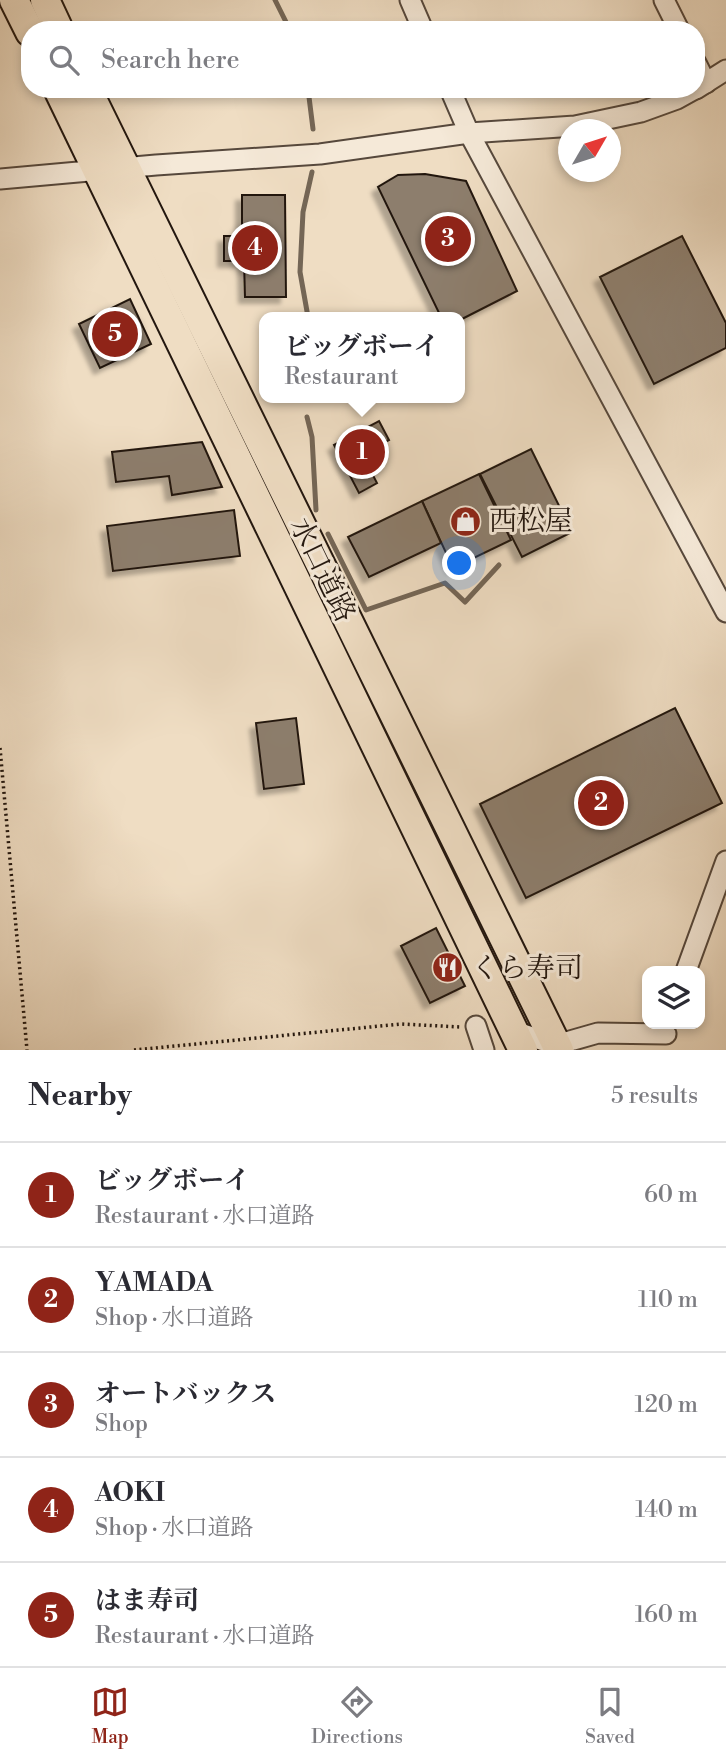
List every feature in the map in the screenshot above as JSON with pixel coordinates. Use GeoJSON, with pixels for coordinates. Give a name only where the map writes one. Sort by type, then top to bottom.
{"type":"FeatureCollection","features":[{"type":"Feature","properties":{"kind":"highway"},"geometry":{"type":"LineString","coordinates":[[14,0],[24,21]]}},
{"type":"Feature","properties":{"kind":"highway"},"geometry":{"type":"LineString","coordinates":[[45,0],[55,21]]}},
{"type":"Feature","properties":{"kind":"highway","name":"水口道路"},"geometry":{"type":"LineString","coordinates":[[64,98],[111,169],[557,1047]]}},
{"type":"Feature","properties":{"kind":"highway","name":"水口道路"},"geometry":{"type":"LineString","coordinates":[[90,98],[111,169],[518,1040]]}},
{"type":"Feature","properties":{"kind":"street"},"geometry":{"type":"LineString","coordinates":[[410,0],[419,21]]}},
{"type":"Feature","properties":{"kind":"street"},"geometry":{"type":"LineString","coordinates":[[664,0],[674,21]]}},
{"type":"Feature","properties":{"kind":"street"},"geometry":{"type":"LineString","coordinates":[[705,83],[726,71]]}},
{"type":"Feature","properties":{"kind":"street"},"geometry":{"type":"LineString","coordinates":[[454,98],[469,133],[726,612]]}},
{"type":"Feature","properties":{"kind":"street"},"geometry":{"type":"LineString","coordinates":[[0,179],[320,154],[469,133],[575,126],[641,112],[679,98]]}},
{"type":"Feature","properties":{"kind":"street"},"geometry":{"type":"LineString","coordinates":[[687,966],[726,861]]}},
{"type":"Feature","properties":{"kind":"street"},"geometry":{"type":"LineString","coordinates":[[476,1026],[484,1050]]}},
{"type":"Feature","properties":{"kind":"street"},"geometry":{"type":"LineString","coordinates":[[518,1040],[557,1047],[598,1033],[667,1036]]}},
{"type":"Feature","properties":{"kind":"path"},"geometry":{"type":"LineString","coordinates":[[0,748],[27,1050]]}},
{"type":"Feature","properties":{"kind":"path"},"geometry":{"type":"LineString","coordinates":[[134,1050],[401,1024],[476,1026]]}},
{"type":"Feature","properties":{"kind":"building"},"geometry":{"type":"Polygon","coordinates":[[[425,174],[466,181],[517,291],[465,317],[465,312],[439,312],[378,187],[398,175],[425,174]]]}},
{"type":"Feature","properties":{"kind":"building"},"geometry":{"type":"Polygon","coordinates":[[[242,195],[285,195],[286,297],[245,297],[244,261],[224,261],[224,236],[242,236],[242,195]]]}},
{"type":"Feature","properties":{"kind":"building"},"geometry":{"type":"Polygon","coordinates":[[[682,236],[726,323],[726,348],[654,384],[600,277],[682,236]]]}},
{"type":"Feature","properties":{"kind":"building"},"geometry":{"type":"Polygon","coordinates":[[[130,299],[151,344],[100,368],[79,324],[130,299]]]}},
{"type":"Feature","properties":{"kind":"building"},"geometry":{"type":"Polygon","coordinates":[[[379,421],[389,440],[362,454],[377,483],[359,493],[334,445],[379,421]]]}},
{"type":"Feature","properties":{"kind":"building"},"geometry":{"type":"Polygon","coordinates":[[[202,442],[222,487],[172,495],[169,476],[116,482],[112,452],[202,442]]]}},
{"type":"Feature","properties":{"kind":"building"},"geometry":{"type":"Polygon","coordinates":[[[531,449],[572,532],[522,557],[480,474],[531,449]]]}},
{"type":"Feature","properties":{"kind":"building","name":"西松屋"},"geometry":{"type":"Polygon","coordinates":[[[479,474],[511,540],[453,568],[422,501],[479,474]]]}},
{"type":"Feature","properties":{"kind":"building"},"geometry":{"type":"Polygon","coordinates":[[[422,501],[441,543],[369,577],[348,537],[422,501]]]}},
{"type":"Feature","properties":{"kind":"building"},"geometry":{"type":"Polygon","coordinates":[[[234,510],[240,556],[113,571],[107,526],[234,510]]]}},
{"type":"Feature","properties":{"kind":"building"},"geometry":{"type":"Polygon","coordinates":[[[675,708],[722,803],[526,898],[480,804],[675,708]]]}},
{"type":"Feature","properties":{"kind":"building"},"geometry":{"type":"Polygon","coordinates":[[[296,718],[304,784],[264,789],[256,723],[296,718]]]}},
{"type":"Feature","properties":{"kind":"building"},"geometry":{"type":"Polygon","coordinates":[[[436,928],[465,986],[430,1003],[401,946],[436,928]]]}},
{"type":"Feature","properties":{"kind":"waterway"},"geometry":{"type":"LineString","coordinates":[[275,0],[286,21]]}},
{"type":"Feature","properties":{"kind":"waterway"},"geometry":{"type":"LineString","coordinates":[[309,98],[313,129]]}},
{"type":"Feature","properties":{"kind":"waterway"},"geometry":{"type":"LineString","coordinates":[[307,312],[300,272],[303,212],[312,172]]}},
{"type":"Feature","properties":{"kind":"waterway"},"geometry":{"type":"LineString","coordinates":[[307,417],[312,437],[316,510]]}},
{"type":"Feature","properties":{"kind":"waterway"},"geometry":{"type":"LineString","coordinates":[[328,534],[366,610],[445,583],[465,602],[499,565]]}},
{"type":"Feature","properties":{"kind":"place","name":"オートバックス"},"geometry":{"type":"Point","coordinates":[448,239]}},
{"type":"Feature","properties":{"kind":"place","name":"AOKI"},"geometry":{"type":"Point","coordinates":[255,248]}},
{"type":"Feature","properties":{"kind":"place","name":"はま寿司"},"geometry":{"type":"Point","coordinates":[115,334]}},
{"type":"Feature","properties":{"kind":"place","name":"ビッグボーイ"},"geometry":{"type":"Point","coordinates":[362,452]}},
{"type":"Feature","properties":{"kind":"place","name":"西松屋"},"geometry":{"type":"Point","coordinates":[466,521]}},
{"type":"Feature","properties":{"kind":"place","name":"YAMADA"},"geometry":{"type":"Point","coordinates":[601,803]}},
{"type":"Feature","properties":{"kind":"place","name":"くら寿司"},"geometry":{"type":"Point","coordinates":[448,968]}}]}
